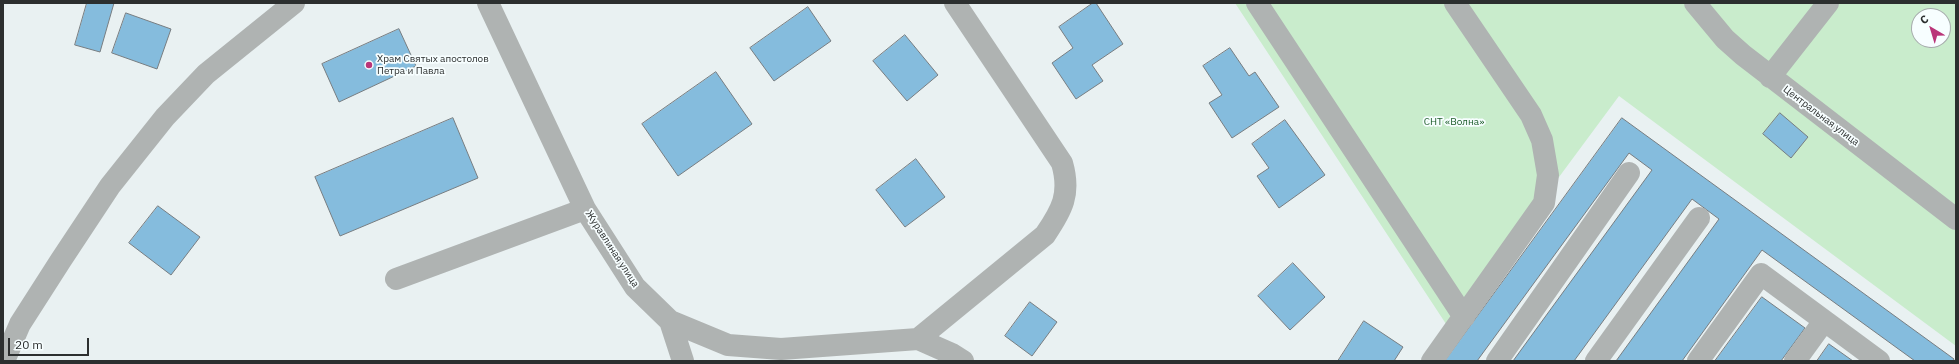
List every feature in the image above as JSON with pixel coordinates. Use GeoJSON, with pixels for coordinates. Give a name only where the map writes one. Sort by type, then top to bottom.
{"type":"FeatureCollection","features":[{"type":"Feature","properties":{"kind":"street"},"geometry":{"type":"LineString","coordinates":[[4,361],[20,324],[60,260],[110,186],[165,118],[206,74],[294,3]]}},
{"type":"Feature","properties":{"kind":"street","name":"Журавлиная улица"},"geometry":{"type":"LineString","coordinates":[[488,3],[586,209],[635,287],[670,321],[728,345],[826,353],[918,339],[952,354],[963,361]]}},
{"type":"Feature","properties":{"kind":"street"},"geometry":{"type":"LineString","coordinates":[[918,339],[1045,235],[1059,215],[1067,180],[1062,164],[955,3]]}},
{"type":"Feature","properties":{"kind":"street"},"geometry":{"type":"LineString","coordinates":[[1257,3],[1464,317]]}},
{"type":"Feature","properties":{"kind":"street"},"geometry":{"type":"LineString","coordinates":[[1432,361],[1544,202],[1548,175],[1542,140],[1531,115],[1455,3]]}},
{"type":"Feature","properties":{"kind":"street","name":"Центральная улица"},"geometry":{"type":"LineString","coordinates":[[1695,3],[1725,39],[1770,76],[1956,219]]}},
{"type":"Feature","properties":{"kind":"street"},"geometry":{"type":"LineString","coordinates":[[1770,76],[1828,3]]}},
{"type":"Feature","properties":{"kind":"street"},"geometry":{"type":"LineString","coordinates":[[1498,361],[1628,173]]}},
{"type":"Feature","properties":{"kind":"street"},"geometry":{"type":"LineString","coordinates":[[396,279],[586,209]]}},
{"type":"Feature","properties":{"kind":"street"},"geometry":{"type":"LineString","coordinates":[[1596,361],[1699,218]]}},
{"type":"Feature","properties":{"kind":"street"},"geometry":{"type":"LineString","coordinates":[[1698,361],[1761,274],[1879,361]]}},
{"type":"Feature","properties":{"kind":"street"},"geometry":{"type":"LineString","coordinates":[[670,321],[683,361]]}},
{"type":"Feature","properties":{"kind":"street"},"geometry":{"type":"LineString","coordinates":[[1796,361],[1824,321]]}},
{"type":"Feature","properties":{"kind":"green space","name":"СНТ «Волна»"},"geometry":{"type":"Polygon","coordinates":[[[1235,3],[1956,3],[1956,346],[1619,96],[1448,327],[1235,3]]]}},
{"type":"Feature","properties":{"kind":"building"},"geometry":{"type":"Polygon","coordinates":[[[87,3],[114,3],[100,52],[75,45],[87,3]]]}},
{"type":"Feature","properties":{"kind":"building"},"geometry":{"type":"Polygon","coordinates":[[[1093,3],[1096,3],[1123,44],[1092,65],[1103,81],[1076,99],[1052,63],[1073,48],[1059,27],[1093,3]]]}},
{"type":"Feature","properties":{"kind":"building"},"geometry":{"type":"Polygon","coordinates":[[[808,7],[831,41],[774,81],[750,48],[808,7]]]}},
{"type":"Feature","properties":{"kind":"building"},"geometry":{"type":"Polygon","coordinates":[[[126,13],[171,29],[157,69],[112,53],[126,13]]]}},
{"type":"Feature","properties":{"kind":"building","name":"Храм Святых апостолов Петра и Павла"},"geometry":{"type":"Polygon","coordinates":[[[399,29],[416,66],[339,102],[322,64],[399,29]]]}},
{"type":"Feature","properties":{"kind":"building"},"geometry":{"type":"Polygon","coordinates":[[[905,35],[938,75],[907,101],[873,61],[905,35]]]}},
{"type":"Feature","properties":{"kind":"building"},"geometry":{"type":"Polygon","coordinates":[[[1230,48],[1249,76],[1255,72],[1279,107],[1232,138],[1209,103],[1222,95],[1203,66],[1230,48]]]}},
{"type":"Feature","properties":{"kind":"building"},"geometry":{"type":"Polygon","coordinates":[[[716,72],[752,124],[678,176],[642,124],[716,72]]]}},
{"type":"Feature","properties":{"kind":"building"},"geometry":{"type":"Polygon","coordinates":[[[1780,113],[1808,137],[1791,158],[1763,134],[1780,113]]]}},
{"type":"Feature","properties":{"kind":"building"},"geometry":{"type":"Polygon","coordinates":[[[453,118],[478,178],[340,236],[315,177],[453,118]]]}},
{"type":"Feature","properties":{"kind":"building"},"geometry":{"type":"Polygon","coordinates":[[[1622,118],[1954,359],[1953,361],[1915,361],[1762,250],[1682,361],[1616,361],[1719,219],[1692,199],[1574,361],[1513,361],[1652,170],[1629,153],[1477,361],[1445,361],[1622,118]]]}},
{"type":"Feature","properties":{"kind":"building"},"geometry":{"type":"Polygon","coordinates":[[[1285,120],[1325,175],[1279,208],[1257,176],[1269,168],[1252,144],[1285,120]]]}},
{"type":"Feature","properties":{"kind":"building"},"geometry":{"type":"Polygon","coordinates":[[[916,159],[945,197],[905,227],[876,190],[916,159]]]}},
{"type":"Feature","properties":{"kind":"building"},"geometry":{"type":"Polygon","coordinates":[[[158,206],[200,237],[171,275],[129,243],[158,206]]]}},
{"type":"Feature","properties":{"kind":"building"},"geometry":{"type":"Polygon","coordinates":[[[1293,263],[1325,297],[1290,330],[1258,296],[1293,263]]]}},
{"type":"Feature","properties":{"kind":"building"},"geometry":{"type":"Polygon","coordinates":[[[1762,297],[1805,328],[1781,361],[1715,361],[1762,297]]]}},
{"type":"Feature","properties":{"kind":"building"},"geometry":{"type":"Polygon","coordinates":[[[1030,302],[1057,322],[1032,356],[1005,336],[1030,302]]]}},
{"type":"Feature","properties":{"kind":"building"},"geometry":{"type":"Polygon","coordinates":[[[1364,321],[1403,347],[1394,361],[1338,361],[1364,321]]]}},
{"type":"Feature","properties":{"kind":"building"},"geometry":{"type":"Polygon","coordinates":[[[1829,344],[1853,361],[1817,361],[1829,344]]]}},
{"type":"Feature","properties":{"kind":"place","name":"Храм Святых апостолов Петра и Павла"},"geometry":{"type":"Point","coordinates":[369,65]}}]}
